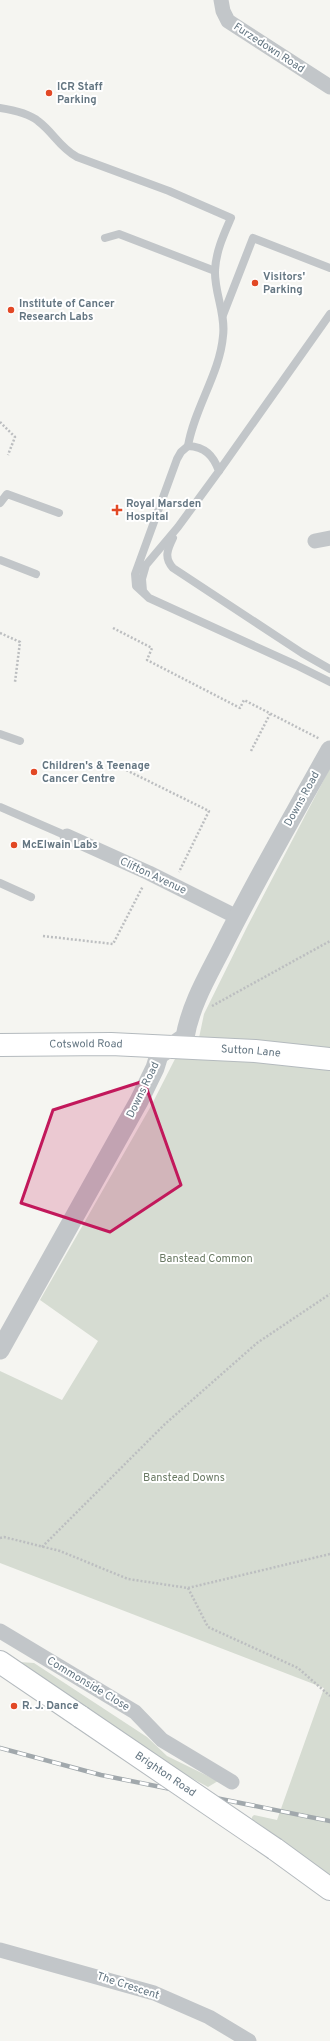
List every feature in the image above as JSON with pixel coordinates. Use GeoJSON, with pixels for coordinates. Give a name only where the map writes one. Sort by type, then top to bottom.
{"type":"FeatureCollection","features":[{"type":"Feature","properties":{"kind":"main road","name":"Cotswold Road"},"geometry":{"type":"LineString","coordinates":[[0,1045],[111,1044],[172,1047]]}},
{"type":"Feature","properties":{"kind":"main road","name":"Sutton Lane"},"geometry":{"type":"LineString","coordinates":[[172,1047],[254,1051],[330,1059]]}},
{"type":"Feature","properties":{"kind":"main road","name":"Brighton Road"},"geometry":{"type":"LineString","coordinates":[[0,1662],[275,1849],[330,1889]]}},
{"type":"Feature","properties":{"kind":"street","name":"Furzedown Road"},"geometry":{"type":"LineString","coordinates":[[221,0],[223,11],[228,21],[330,87]]}},
{"type":"Feature","properties":{"kind":"street"},"geometry":{"type":"LineString","coordinates":[[315,541],[330,538]]}},
{"type":"Feature","properties":{"kind":"street","name":"Downs Road"},"geometry":{"type":"LineString","coordinates":[[0,1350],[139,1101],[156,1068],[159,1055],[172,1047],[185,1036],[188,1019],[195,1002],[237,917],[327,745]]}},
{"type":"Feature","properties":{"kind":"street","name":"Clifton Avenue"},"geometry":{"type":"LineString","coordinates":[[67,836],[149,873],[237,917]]}},
{"type":"Feature","properties":{"kind":"street","name":"Commonside Close"},"geometry":{"type":"LineString","coordinates":[[0,1631],[135,1712],[162,1740],[232,1782]]}},
{"type":"Feature","properties":{"kind":"street","name":"The Crescent"},"geometry":{"type":"LineString","coordinates":[[0,1950],[154,1993],[209,2017],[249,2041]]}},
{"type":"Feature","properties":{"kind":"lane"},"geometry":{"type":"LineString","coordinates":[[0,108],[19,111],[38,121],[66,151],[77,157],[169,191],[231,218],[217,254],[215,271],[224,336],[188,446],[181,452],[174,466],[134,574],[136,586],[149,598],[330,682]]}},
{"type":"Feature","properties":{"kind":"lane"},"geometry":{"type":"LineString","coordinates":[[105,238],[119,234],[215,271]]}},
{"type":"Feature","properties":{"kind":"lane"},"geometry":{"type":"LineString","coordinates":[[222,316],[253,238],[330,268]]}},
{"type":"Feature","properties":{"kind":"lane"},"geometry":{"type":"LineString","coordinates":[[149,598],[143,591],[142,579],[146,565],[178,527],[330,314]]}},
{"type":"Feature","properties":{"kind":"lane"},"geometry":{"type":"LineString","coordinates":[[188,446],[197,447],[210,454],[218,471]]}},
{"type":"Feature","properties":{"kind":"lane"},"geometry":{"type":"LineString","coordinates":[[0,503],[7,494],[59,513]]}},
{"type":"Feature","properties":{"kind":"lane"},"geometry":{"type":"LineString","coordinates":[[178,527],[166,551],[167,562],[173,568],[302,653],[330,669]]}},
{"type":"Feature","properties":{"kind":"lane"},"geometry":{"type":"LineString","coordinates":[[0,560],[36,574]]}},
{"type":"Feature","properties":{"kind":"lane"},"geometry":{"type":"LineString","coordinates":[[0,734],[20,741]]}},
{"type":"Feature","properties":{"kind":"lane"},"geometry":{"type":"LineString","coordinates":[[0,807],[67,836]]}},
{"type":"Feature","properties":{"kind":"lane"},"geometry":{"type":"LineString","coordinates":[[0,884],[31,897]]}},
{"type":"Feature","properties":{"kind":"path"},"geometry":{"type":"LineString","coordinates":[[0,422],[15,437],[8,455]]}},
{"type":"Feature","properties":{"kind":"path"},"geometry":{"type":"LineString","coordinates":[[113,628],[152,648],[147,660],[240,708],[244,700],[327,745]]}},
{"type":"Feature","properties":{"kind":"path"},"geometry":{"type":"LineString","coordinates":[[0,633],[20,642],[15,682]]}},
{"type":"Feature","properties":{"kind":"path"},"geometry":{"type":"LineString","coordinates":[[252,751],[270,714]]}},
{"type":"Feature","properties":{"kind":"path"},"geometry":{"type":"LineString","coordinates":[[112,763],[209,811],[172,885]]}},
{"type":"Feature","properties":{"kind":"path"},"geometry":{"type":"LineString","coordinates":[[43,936],[113,944],[149,873]]}},
{"type":"Feature","properties":{"kind":"path"},"geometry":{"type":"LineString","coordinates":[[188,1019],[330,941]]}},
{"type":"Feature","properties":{"kind":"path"},"geometry":{"type":"LineString","coordinates":[[42,1547],[171,1418],[257,1343],[330,1294]]}},
{"type":"Feature","properties":{"kind":"path"},"geometry":{"type":"LineString","coordinates":[[0,1538],[4,1537],[60,1551],[128,1579],[188,1588],[330,1554]]}},
{"type":"Feature","properties":{"kind":"path"},"geometry":{"type":"LineString","coordinates":[[188,1588],[208,1627],[298,1668],[330,1696]]}},
{"type":"Feature","properties":{"kind":"highlighted area"},"geometry":{"type":"Polygon","coordinates":[[[144,1081],[181,1185],[110,1232],[21,1203],[53,1110],[144,1081]]]}},
{"type":"Feature","properties":{"kind":"green space","name":"Banstead Downs"},"geometry":{"type":"Polygon","coordinates":[[[330,768],[330,1876],[252,1819],[254,1815],[277,1820],[324,1688],[0,1563],[0,1371],[62,1400],[98,1341],[40,1300],[151,1106],[176,1057],[195,1057],[204,1014],[248,925],[330,768]]]}},
{"type":"Feature","properties":{"kind":"green space"},"geometry":{"type":"Polygon","coordinates":[[[20,1662],[34,1663],[147,1737],[167,1756],[218,1781],[208,1787],[166,1764],[20,1662]]]}},
{"type":"Feature","properties":{"kind":"railway"},"geometry":{"type":"LineString","coordinates":[[0,1748],[101,1775],[330,1821]]}},
{"type":"Feature","properties":{"kind":"place","name":"ICR Staff Parking"},"geometry":{"type":"Point","coordinates":[49,93]}},
{"type":"Feature","properties":{"kind":"place","name":"Visitors' Parking"},"geometry":{"type":"Point","coordinates":[255,283]}},
{"type":"Feature","properties":{"kind":"place","name":"Institute of Cancer Research Labs"},"geometry":{"type":"Point","coordinates":[11,310]}},
{"type":"Feature","properties":{"kind":"place","name":"Royal Marsden Hospital"},"geometry":{"type":"Point","coordinates":[117,510]}},
{"type":"Feature","properties":{"kind":"place","name":"Children's & Teenage Cancer Centre"},"geometry":{"type":"Point","coordinates":[34,772]}},
{"type":"Feature","properties":{"kind":"place","name":"McElwain Labs"},"geometry":{"type":"Point","coordinates":[14,845]}},
{"type":"Feature","properties":{"kind":"place","name":"R. J. Dance"},"geometry":{"type":"Point","coordinates":[14,1706]}},
{"type":"Feature","properties":{"kind":"park label","name":"Banstead Common"},"geometry":{"type":"Point","coordinates":[206,1259]}}]}
